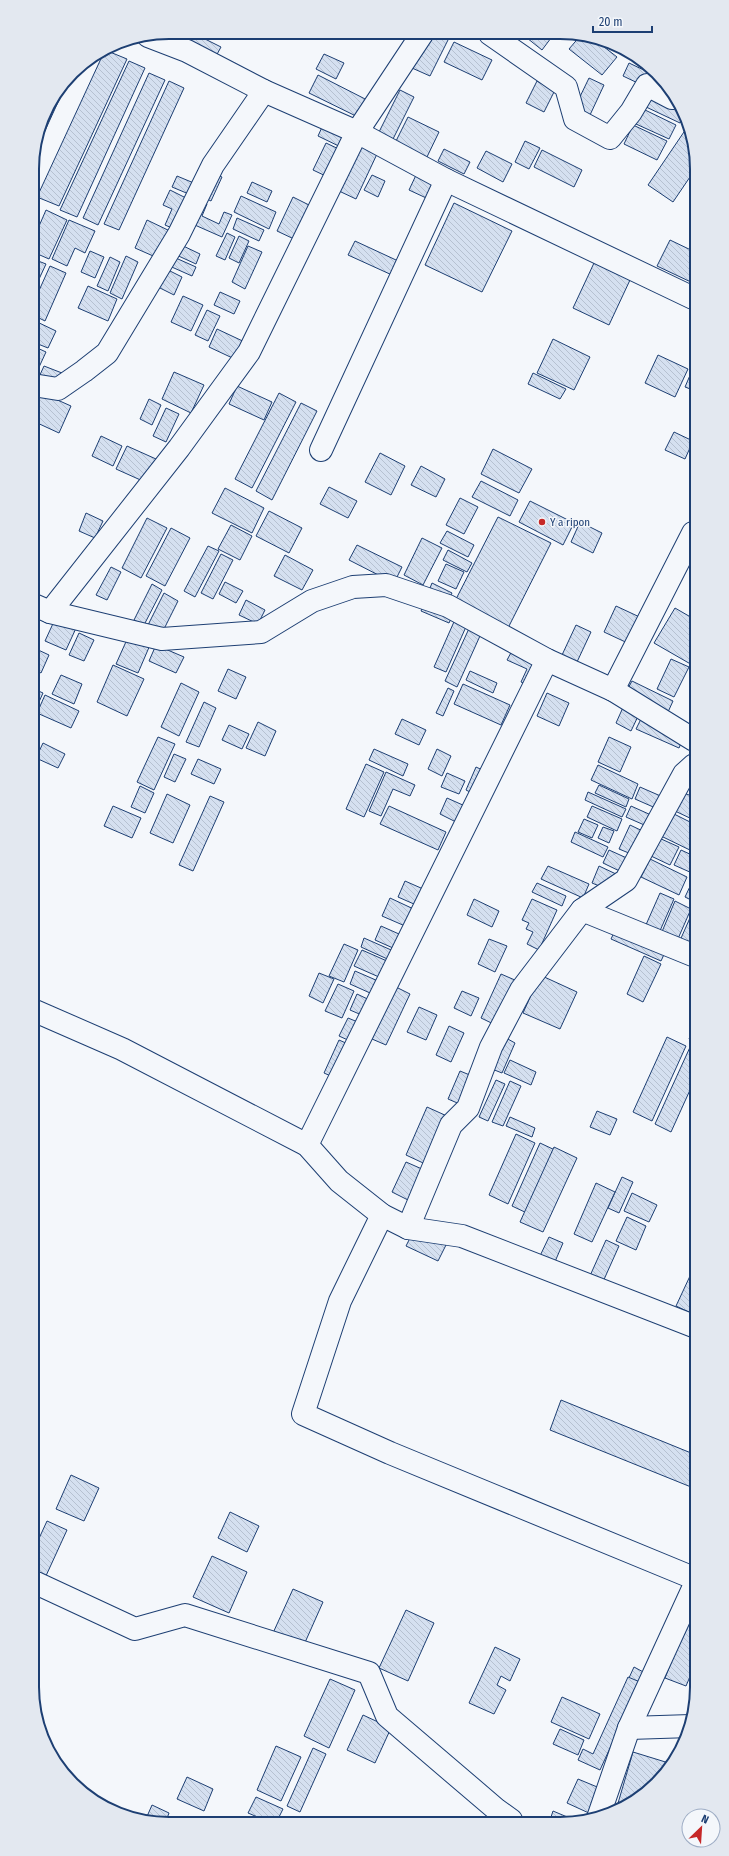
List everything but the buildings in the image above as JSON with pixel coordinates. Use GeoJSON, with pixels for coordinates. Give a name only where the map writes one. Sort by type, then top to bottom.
{"type":"FeatureCollection","features":[{"type":"Feature","properties":{"kind":"street"},"geometry":{"type":"LineString","coordinates":[[419,39],[357,132],[249,352],[179,448],[42,608],[162,640],[261,632],[312,601],[353,586],[386,585],[448,606],[547,660],[613,690],[690,738]]}},
{"type":"Feature","properties":{"kind":"street"},"geometry":{"type":"LineString","coordinates":[[497,39],[566,87],[575,119],[610,138],[631,112],[647,85],[667,95]]}},
{"type":"Feature","properties":{"kind":"street"},"geometry":{"type":"LineString","coordinates":[[157,40],[187,51],[264,92],[357,132],[446,180],[690,297]]}},
{"type":"Feature","properties":{"kind":"street"},"geometry":{"type":"LineString","coordinates":[[39,386],[58,389],[106,354],[179,234],[213,165],[264,92]]}},
{"type":"Feature","properties":{"kind":"street"},"geometry":{"type":"LineString","coordinates":[[321,450],[446,180]]}},
{"type":"Feature","properties":{"kind":"street"},"geometry":{"type":"LineString","coordinates":[[613,690],[690,541]]}},
{"type":"Feature","properties":{"kind":"street"},"geometry":{"type":"LineString","coordinates":[[307,1145],[547,660]]}},
{"type":"Feature","properties":{"kind":"street"},"geometry":{"type":"LineString","coordinates":[[408,1228],[451,1125],[468,1108],[491,1047],[521,990],[582,910],[626,880],[684,774],[690,769]]}},
{"type":"Feature","properties":{"kind":"street"},"geometry":{"type":"LineString","coordinates":[[582,910],[690,954]]}},
{"type":"Feature","properties":{"kind":"street"},"geometry":{"type":"LineString","coordinates":[[39,1013],[122,1049],[307,1145],[338,1181],[382,1215],[408,1228],[462,1236],[690,1325]]}},
{"type":"Feature","properties":{"kind":"street"},"geometry":{"type":"LineString","coordinates":[[382,1215],[340,1301],[303,1414],[390,1453],[690,1578]]}},
{"type":"Feature","properties":{"kind":"street"},"geometry":{"type":"LineString","coordinates":[[39,1584],[135,1629],[185,1615],[369,1673],[387,1716],[507,1817]]}},
{"type":"Feature","properties":{"kind":"street"},"geometry":{"type":"LineString","coordinates":[[601,1810],[629,1728],[690,1593]]}},
{"type":"Feature","properties":{"kind":"street"},"geometry":{"type":"LineString","coordinates":[[629,1728],[684,1726]]}},
{"type":"Feature","properties":{"kind":"place","name":"Y a ripon"},"geometry":{"type":"Point","coordinates":[542,522]}}]}
